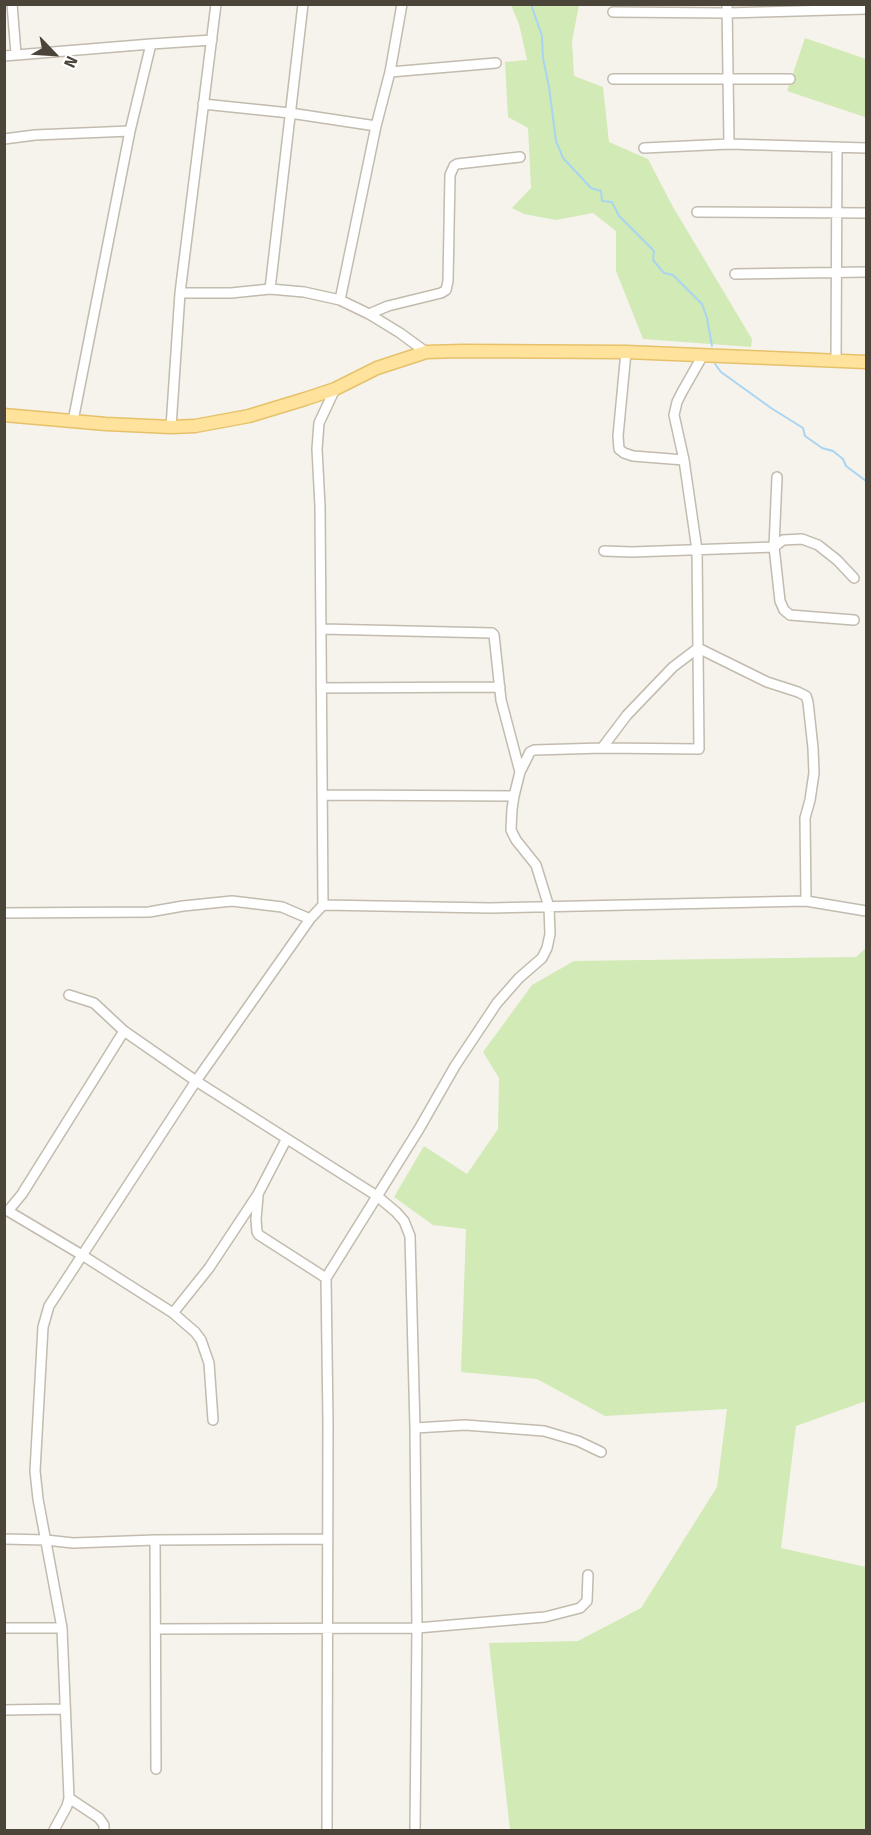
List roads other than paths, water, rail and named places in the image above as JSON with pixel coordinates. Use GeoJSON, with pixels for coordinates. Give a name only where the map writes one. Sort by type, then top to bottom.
{"type":"FeatureCollection","features":[{"type":"Feature","properties":{"kind":"main road"},"geometry":{"type":"LineString","coordinates":[[4,415],[73,422],[195,426],[249,416],[335,389],[377,368],[426,352],[626,352],[867,362]]}},
{"type":"Feature","properties":{"kind":"street"},"geometry":{"type":"LineString","coordinates":[[12,4],[16,54]]}},
{"type":"Feature","properties":{"kind":"street"},"geometry":{"type":"LineString","coordinates":[[171,427],[180,292],[216,4]]}},
{"type":"Feature","properties":{"kind":"street"},"geometry":{"type":"LineString","coordinates":[[270,289],[303,4]]}},
{"type":"Feature","properties":{"kind":"street"},"geometry":{"type":"LineString","coordinates":[[340,300],[376,126],[390,72],[402,4]]}},
{"type":"Feature","properties":{"kind":"street"},"geometry":{"type":"LineString","coordinates":[[727,9],[729,144]]}},
{"type":"Feature","properties":{"kind":"street"},"geometry":{"type":"LineString","coordinates":[[613,12],[867,9]]}},
{"type":"Feature","properties":{"kind":"street"},"geometry":{"type":"LineString","coordinates":[[4,56],[212,40]]}},
{"type":"Feature","properties":{"kind":"street"},"geometry":{"type":"LineString","coordinates":[[73,422],[130,131],[151,44]]}},
{"type":"Feature","properties":{"kind":"street"},"geometry":{"type":"LineString","coordinates":[[390,72],[496,63]]}},
{"type":"Feature","properties":{"kind":"street"},"geometry":{"type":"LineString","coordinates":[[613,79],[790,79]]}},
{"type":"Feature","properties":{"kind":"street"},"geometry":{"type":"LineString","coordinates":[[203,104],[290,113],[376,126]]}},
{"type":"Feature","properties":{"kind":"street"},"geometry":{"type":"LineString","coordinates":[[4,139],[35,135],[130,131]]}},
{"type":"Feature","properties":{"kind":"street"},"geometry":{"type":"LineString","coordinates":[[644,148],[729,144],[867,148]]}},
{"type":"Feature","properties":{"kind":"street"},"geometry":{"type":"LineString","coordinates":[[836,361],[837,148]]}},
{"type":"Feature","properties":{"kind":"street"},"geometry":{"type":"LineString","coordinates":[[369,314],[388,306],[446,290],[450,175],[454,166],[520,157]]}},
{"type":"Feature","properties":{"kind":"street"},"geometry":{"type":"LineString","coordinates":[[697,212],[867,213]]}},
{"type":"Feature","properties":{"kind":"street"},"geometry":{"type":"LineString","coordinates":[[735,274],[867,272]]}},
{"type":"Feature","properties":{"kind":"street"},"geometry":{"type":"LineString","coordinates":[[180,292],[231,293],[270,289],[304,292],[340,300],[369,314],[426,352]]}},
{"type":"Feature","properties":{"kind":"street"},"geometry":{"type":"LineString","coordinates":[[626,352],[618,436],[619,449],[633,456],[684,460]]}},
{"type":"Feature","properties":{"kind":"street"},"geometry":{"type":"LineString","coordinates":[[327,1830],[326,1278],[420,1129],[455,1066],[497,1003],[519,978],[542,958],[547,948],[550,934],[549,907],[536,865],[511,830],[514,796],[520,772],[530,752],[602,748],[699,749],[697,550],[684,460],[675,425],[675,409],[703,355]]}},
{"type":"Feature","properties":{"kind":"street"},"geometry":{"type":"LineString","coordinates":[[54,1830],[69,1798],[62,1628],[35,1471],[43,1327],[49,1306],[196,1081],[310,919],[323,905],[322,629],[317,449],[320,423],[335,389]]}},
{"type":"Feature","properties":{"kind":"street"},"geometry":{"type":"LineString","coordinates":[[777,477],[774,547],[780,601],[784,610],[790,615],[854,620]]}},
{"type":"Feature","properties":{"kind":"street"},"geometry":{"type":"LineString","coordinates":[[604,551],[774,547],[783,540],[801,539],[818,545],[854,578]]}},
{"type":"Feature","properties":{"kind":"street"},"geometry":{"type":"LineString","coordinates":[[322,629],[490,632],[494,635],[501,700],[520,772]]}},
{"type":"Feature","properties":{"kind":"street"},"geometry":{"type":"LineString","coordinates":[[602,748],[627,715],[673,667],[698,648]]}},
{"type":"Feature","properties":{"kind":"street"},"geometry":{"type":"LineString","coordinates":[[698,648],[767,682],[806,696],[814,773],[805,818],[806,901]]}},
{"type":"Feature","properties":{"kind":"street"},"geometry":{"type":"LineString","coordinates":[[321,688],[500,687]]}},
{"type":"Feature","properties":{"kind":"street"},"geometry":{"type":"LineString","coordinates":[[324,795],[514,796]]}},
{"type":"Feature","properties":{"kind":"street"},"geometry":{"type":"LineString","coordinates":[[4,913],[149,912],[232,901],[282,907],[310,919]]}},
{"type":"Feature","properties":{"kind":"street"},"geometry":{"type":"LineString","coordinates":[[323,905],[490,908],[806,901],[867,910]]}},
{"type":"Feature","properties":{"kind":"street"},"geometry":{"type":"LineString","coordinates":[[69,995],[94,1003],[124,1031],[286,1140],[377,1196],[404,1221],[410,1236],[415,1428],[417,1628],[415,1830]]}},
{"type":"Feature","properties":{"kind":"street"},"geometry":{"type":"LineString","coordinates":[[124,1031],[28,1185],[6,1214],[82,1255],[173,1313],[195,1332],[201,1340],[209,1363],[213,1420]]}},
{"type":"Feature","properties":{"kind":"street"},"geometry":{"type":"LineString","coordinates":[[173,1313],[208,1268],[258,1194],[286,1140]]}},
{"type":"Feature","properties":{"kind":"street"},"geometry":{"type":"LineString","coordinates":[[258,1194],[256,1219],[258,1234],[326,1278]]}},
{"type":"Feature","properties":{"kind":"street"},"geometry":{"type":"LineString","coordinates":[[415,1428],[465,1425],[544,1431],[578,1441],[601,1452]]}},
{"type":"Feature","properties":{"kind":"street"},"geometry":{"type":"LineString","coordinates":[[4,1539],[73,1543],[328,1539]]}},
{"type":"Feature","properties":{"kind":"street"},"geometry":{"type":"LineString","coordinates":[[155,1540],[156,1769]]}},
{"type":"Feature","properties":{"kind":"street"},"geometry":{"type":"LineString","coordinates":[[156,1629],[417,1628],[545,1617],[580,1608],[587,1601],[588,1575]]}},
{"type":"Feature","properties":{"kind":"street"},"geometry":{"type":"LineString","coordinates":[[4,1628],[62,1628]]}},
{"type":"Feature","properties":{"kind":"street"},"geometry":{"type":"LineString","coordinates":[[4,1710],[64,1709]]}},
{"type":"Feature","properties":{"kind":"street"},"geometry":{"type":"LineString","coordinates":[[69,1798],[99,1818],[104,1825],[104,1830]]}},
{"type":"Feature","properties":{"kind":"waterway"},"geometry":{"type":"LineString","coordinates":[[531,4],[542,36],[543,58],[556,141],[563,158],[591,188],[601,191],[602,201],[612,202],[619,216],[654,251],[653,260],[664,273],[673,275],[702,304],[712,346]]}},
{"type":"Feature","properties":{"kind":"waterway"},"geometry":{"type":"LineString","coordinates":[[715,364],[721,372],[803,428],[805,436],[822,448],[833,451],[843,459],[846,466],[866,481]]}}]}
